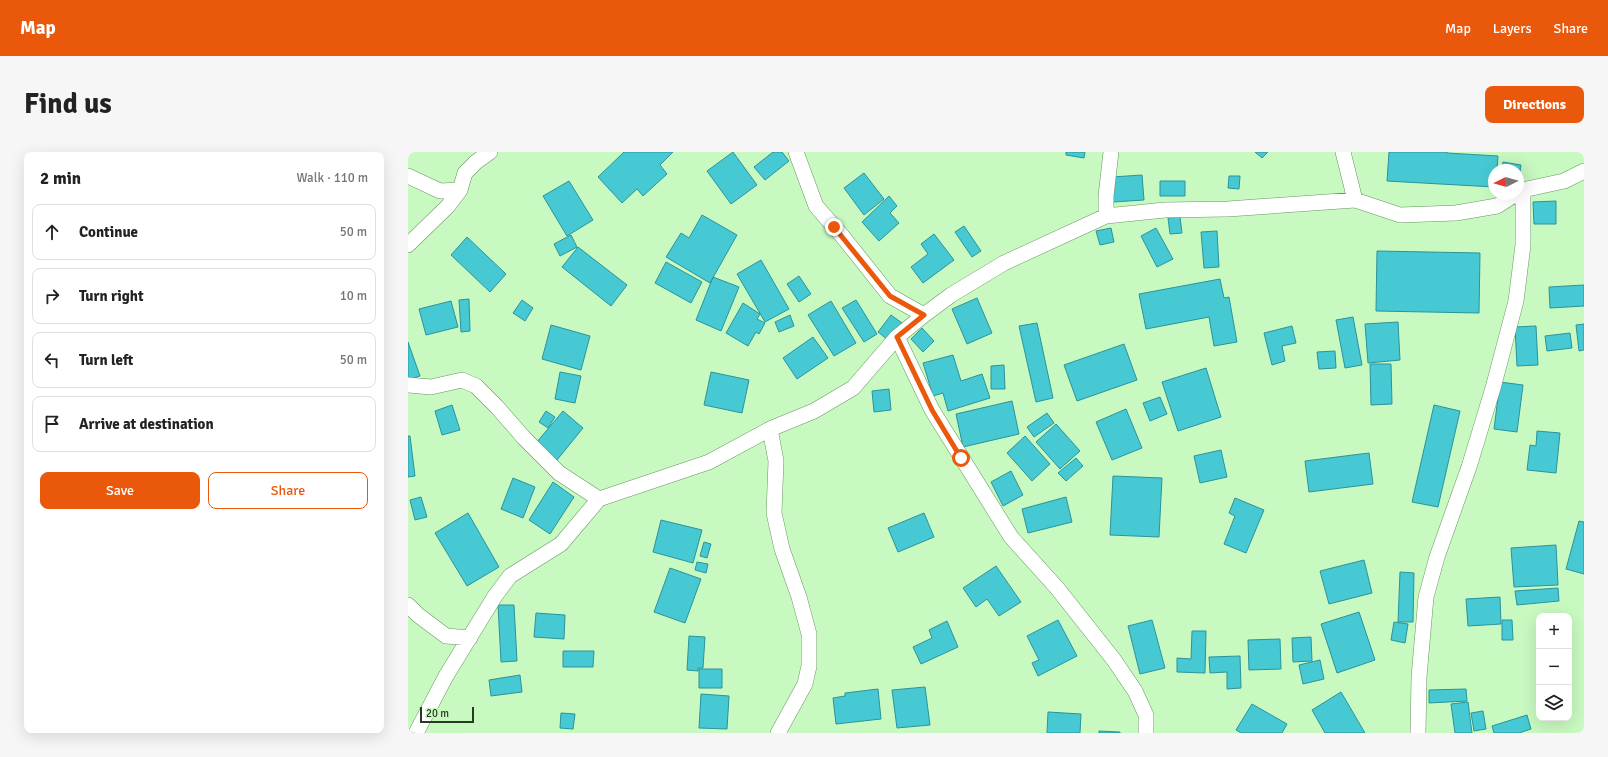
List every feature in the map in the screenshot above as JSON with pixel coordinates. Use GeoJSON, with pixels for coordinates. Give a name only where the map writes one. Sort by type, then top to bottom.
{"type":"FeatureCollection","features":[{"type":"Feature","properties":{"kind":"street"},"geometry":{"type":"LineString","coordinates":[[408,245],[448,206],[460,190],[466,173],[476,162],[490,152]]}},
{"type":"Feature","properties":{"kind":"street"},"geometry":{"type":"LineString","coordinates":[[796,152],[816,206],[844,237],[890,296],[924,315]]}},
{"type":"Feature","properties":{"kind":"street"},"geometry":{"type":"LineString","coordinates":[[1106,216],[1106,196],[1110,152]]}},
{"type":"Feature","properties":{"kind":"street"},"geometry":{"type":"LineString","coordinates":[[1343,152],[1355,200]]}},
{"type":"Feature","properties":{"kind":"street"},"geometry":{"type":"LineString","coordinates":[[1524,191],[1564,181],[1584,171]]}},
{"type":"Feature","properties":{"kind":"street"},"geometry":{"type":"LineString","coordinates":[[408,176],[440,191],[460,190]]}},
{"type":"Feature","properties":{"kind":"street"},"geometry":{"type":"LineString","coordinates":[[416,733],[446,676],[495,596],[510,576],[561,544],[599,499],[710,462],[770,429],[814,411],[852,388],[897,337],[924,315],[951,295],[1004,263],[1106,216],[1165,210],[1228,210],[1355,200],[1400,215],[1456,213],[1497,206],[1506,200]]}},
{"type":"Feature","properties":{"kind":"street"},"geometry":{"type":"LineString","coordinates":[[1418,733],[1419,676],[1426,597],[1437,557],[1469,467],[1493,388],[1516,301],[1524,245],[1520,200]]}},
{"type":"Feature","properties":{"kind":"street"},"geometry":{"type":"LineString","coordinates":[[897,337],[932,410],[1011,537],[1062,594],[1114,660],[1135,691],[1146,715],[1146,733]]}},
{"type":"Feature","properties":{"kind":"street"},"geometry":{"type":"LineString","coordinates":[[408,385],[431,388],[462,380],[476,386],[559,473],[599,499]]}},
{"type":"Feature","properties":{"kind":"street"},"geometry":{"type":"LineString","coordinates":[[770,429],[776,461],[774,513],[782,549],[809,634],[809,666],[805,684],[778,733]]}},
{"type":"Feature","properties":{"kind":"street"},"geometry":{"type":"LineString","coordinates":[[408,606],[446,636],[470,638]]}},
{"type":"Feature","properties":{"kind":"building"},"geometry":{"type":"Polygon","coordinates":[[[624,152],[673,152],[660,165],[667,174],[643,196],[637,189],[622,203],[598,177],[624,152]]]}},
{"type":"Feature","properties":{"kind":"building"},"geometry":{"type":"Polygon","coordinates":[[[733,152],[757,185],[731,204],[707,171],[733,152]]]}},
{"type":"Feature","properties":{"kind":"building"},"geometry":{"type":"Polygon","coordinates":[[[773,152],[782,152],[789,161],[765,180],[754,167],[773,152]]]}},
{"type":"Feature","properties":{"kind":"building"},"geometry":{"type":"Polygon","coordinates":[[[1066,152],[1085,152],[1084,158],[1066,155],[1066,152]]]}},
{"type":"Feature","properties":{"kind":"building"},"geometry":{"type":"Polygon","coordinates":[[[1255,152],[1268,152],[1262,158],[1255,152]]]}},
{"type":"Feature","properties":{"kind":"building"},"geometry":{"type":"Polygon","coordinates":[[[1389,152],[1447,152],[1498,156],[1497,164],[1488,164],[1488,187],[1387,181],[1389,152]]]}},
{"type":"Feature","properties":{"kind":"building"},"geometry":{"type":"Polygon","coordinates":[[[1503,162],[1515,164],[1503,164],[1503,162]]]}},
{"type":"Feature","properties":{"kind":"building"},"geometry":{"type":"Polygon","coordinates":[[[864,173],[884,199],[864,215],[844,188],[864,173]]]}},
{"type":"Feature","properties":{"kind":"building"},"geometry":{"type":"Polygon","coordinates":[[[1142,175],[1144,200],[1113,202],[1112,177],[1142,175]]]}},
{"type":"Feature","properties":{"kind":"building"},"geometry":{"type":"Polygon","coordinates":[[[1229,176],[1240,176],[1239,189],[1228,188],[1229,176]]]}},
{"type":"Feature","properties":{"kind":"building"},"geometry":{"type":"Polygon","coordinates":[[[569,181],[593,220],[567,236],[543,196],[569,181]]]}},
{"type":"Feature","properties":{"kind":"building"},"geometry":{"type":"Polygon","coordinates":[[[1160,181],[1185,181],[1185,196],[1160,196],[1160,181]]]}},
{"type":"Feature","properties":{"kind":"building"},"geometry":{"type":"Polygon","coordinates":[[[889,196],[897,206],[890,213],[899,223],[879,241],[862,222],[889,196]]]}},
{"type":"Feature","properties":{"kind":"building"},"geometry":{"type":"Polygon","coordinates":[[[1556,201],[1556,224],[1534,224],[1533,202],[1556,201]]]}},
{"type":"Feature","properties":{"kind":"building"},"geometry":{"type":"Polygon","coordinates":[[[702,215],[737,235],[710,283],[666,257],[681,233],[689,238],[702,215]]]}},
{"type":"Feature","properties":{"kind":"building"},"geometry":{"type":"Polygon","coordinates":[[[1180,217],[1182,233],[1170,234],[1168,218],[1180,217]]]}},
{"type":"Feature","properties":{"kind":"building"},"geometry":{"type":"Polygon","coordinates":[[[964,226],[981,251],[972,257],[955,232],[964,226]]]}},
{"type":"Feature","properties":{"kind":"building"},"geometry":{"type":"Polygon","coordinates":[[[1111,228],[1114,242],[1100,245],[1096,231],[1111,228]]]}},
{"type":"Feature","properties":{"kind":"building"},"geometry":{"type":"Polygon","coordinates":[[[1156,228],[1173,259],[1157,267],[1141,236],[1156,228]]]}},
{"type":"Feature","properties":{"kind":"building"},"geometry":{"type":"Polygon","coordinates":[[[1217,231],[1219,267],[1204,268],[1201,232],[1217,231]]]}},
{"type":"Feature","properties":{"kind":"building"},"geometry":{"type":"Polygon","coordinates":[[[934,234],[954,260],[923,283],[911,267],[928,254],[921,244],[934,234]]]}},
{"type":"Feature","properties":{"kind":"building"},"geometry":{"type":"Polygon","coordinates":[[[571,235],[577,247],[560,256],[554,244],[571,235]]]}},
{"type":"Feature","properties":{"kind":"building"},"geometry":{"type":"Polygon","coordinates":[[[467,237],[506,274],[490,292],[451,255],[467,237]]]}},
{"type":"Feature","properties":{"kind":"building"},"geometry":{"type":"Polygon","coordinates":[[[578,247],[627,285],[611,306],[562,267],[578,247]]]}},
{"type":"Feature","properties":{"kind":"building"},"geometry":{"type":"Polygon","coordinates":[[[1377,251],[1480,253],[1479,313],[1376,311],[1377,251]]]}},
{"type":"Feature","properties":{"kind":"building"},"geometry":{"type":"Polygon","coordinates":[[[761,260],[789,309],[765,322],[737,274],[761,260]]]}},
{"type":"Feature","properties":{"kind":"building"},"geometry":{"type":"Polygon","coordinates":[[[666,262],[702,282],[691,303],[655,283],[666,262]]]}},
{"type":"Feature","properties":{"kind":"building"},"geometry":{"type":"Polygon","coordinates":[[[799,276],[811,294],[799,302],[787,284],[799,276]]]}},
{"type":"Feature","properties":{"kind":"building"},"geometry":{"type":"Polygon","coordinates":[[[713,277],[739,287],[721,331],[696,320],[713,277]]]}},
{"type":"Feature","properties":{"kind":"building"},"geometry":{"type":"Polygon","coordinates":[[[1220,279],[1224,298],[1229,297],[1237,342],[1214,346],[1209,317],[1146,329],[1139,294],[1220,279]]]}},
{"type":"Feature","properties":{"kind":"building"},"geometry":{"type":"Polygon","coordinates":[[[1584,285],[1584,306],[1550,308],[1549,287],[1584,285]]]}},
{"type":"Feature","properties":{"kind":"building"},"geometry":{"type":"Polygon","coordinates":[[[977,298],[992,333],[967,344],[952,309],[977,298]]]}},
{"type":"Feature","properties":{"kind":"building"},"geometry":{"type":"Polygon","coordinates":[[[469,299],[470,331],[461,332],[459,300],[469,299]]]}},
{"type":"Feature","properties":{"kind":"building"},"geometry":{"type":"Polygon","coordinates":[[[522,300],[533,308],[525,321],[513,313],[522,300]]]}},
{"type":"Feature","properties":{"kind":"building"},"geometry":{"type":"Polygon","coordinates":[[[856,300],[877,334],[864,342],[842,308],[856,300]]]}},
{"type":"Feature","properties":{"kind":"building"},"geometry":{"type":"Polygon","coordinates":[[[451,301],[458,327],[426,335],[419,309],[451,301]]]}},
{"type":"Feature","properties":{"kind":"building"},"geometry":{"type":"Polygon","coordinates":[[[831,301],[856,343],[834,356],[808,315],[831,301]]]}},
{"type":"Feature","properties":{"kind":"building"},"geometry":{"type":"Polygon","coordinates":[[[743,303],[760,314],[757,319],[765,323],[759,334],[756,332],[748,346],[726,333],[743,303]]]}},
{"type":"Feature","properties":{"kind":"building"},"geometry":{"type":"Polygon","coordinates":[[[790,315],[794,326],[779,332],[775,322],[790,315]]]}},
{"type":"Feature","properties":{"kind":"building"},"geometry":{"type":"Polygon","coordinates":[[[891,315],[902,323],[888,340],[878,332],[891,315]]]}},
{"type":"Feature","properties":{"kind":"building"},"geometry":{"type":"Polygon","coordinates":[[[1353,317],[1362,365],[1345,368],[1336,320],[1353,317]]]}},
{"type":"Feature","properties":{"kind":"building"},"geometry":{"type":"Polygon","coordinates":[[[1398,322],[1400,360],[1368,363],[1365,324],[1398,322]]]}},
{"type":"Feature","properties":{"kind":"building"},"geometry":{"type":"Polygon","coordinates":[[[1037,323],[1053,398],[1036,402],[1019,326],[1037,323]]]}},
{"type":"Feature","properties":{"kind":"building"},"geometry":{"type":"Polygon","coordinates":[[[1584,324],[1584,350],[1579,351],[1576,325],[1584,324]]]}},
{"type":"Feature","properties":{"kind":"building"},"geometry":{"type":"Polygon","coordinates":[[[551,325],[590,336],[581,370],[542,359],[551,325]]]}},
{"type":"Feature","properties":{"kind":"building"},"geometry":{"type":"Polygon","coordinates":[[[1292,326],[1296,343],[1282,346],[1285,361],[1272,365],[1264,333],[1292,326]]]}},
{"type":"Feature","properties":{"kind":"building"},"geometry":{"type":"Polygon","coordinates":[[[1536,326],[1538,365],[1517,366],[1515,327],[1536,326]]]}},
{"type":"Feature","properties":{"kind":"building"},"geometry":{"type":"Polygon","coordinates":[[[922,328],[934,341],[923,352],[911,339],[922,328]]]}},
{"type":"Feature","properties":{"kind":"building"},"geometry":{"type":"Polygon","coordinates":[[[1570,333],[1572,348],[1547,351],[1545,336],[1570,333]]]}},
{"type":"Feature","properties":{"kind":"building"},"geometry":{"type":"Polygon","coordinates":[[[813,337],[828,358],[797,379],[783,358],[813,337]]]}},
{"type":"Feature","properties":{"kind":"building"},"geometry":{"type":"Polygon","coordinates":[[[408,342],[420,376],[408,380],[408,342]]]}},
{"type":"Feature","properties":{"kind":"building"},"geometry":{"type":"Polygon","coordinates":[[[1124,344],[1137,380],[1077,401],[1064,365],[1124,344]]]}},
{"type":"Feature","properties":{"kind":"building"},"geometry":{"type":"Polygon","coordinates":[[[1335,351],[1336,368],[1319,369],[1317,352],[1335,351]]]}},
{"type":"Feature","properties":{"kind":"building"},"geometry":{"type":"Polygon","coordinates":[[[953,355],[961,381],[982,374],[990,398],[948,411],[943,393],[933,396],[923,363],[953,355]]]}},
{"type":"Feature","properties":{"kind":"building"},"geometry":{"type":"Polygon","coordinates":[[[1370,364],[1391,364],[1392,404],[1371,405],[1370,364]]]}},
{"type":"Feature","properties":{"kind":"building"},"geometry":{"type":"Polygon","coordinates":[[[1004,365],[1005,389],[991,389],[991,366],[1004,365]]]}},
{"type":"Feature","properties":{"kind":"building"},"geometry":{"type":"Polygon","coordinates":[[[1206,368],[1221,417],[1178,431],[1162,382],[1206,368]]]}},
{"type":"Feature","properties":{"kind":"building"},"geometry":{"type":"Polygon","coordinates":[[[560,372],[581,376],[575,403],[555,399],[560,372]]]}},
{"type":"Feature","properties":{"kind":"building"},"geometry":{"type":"Polygon","coordinates":[[[711,372],[749,380],[742,413],[704,405],[711,372]]]}},
{"type":"Feature","properties":{"kind":"building"},"geometry":{"type":"Polygon","coordinates":[[[1500,382],[1523,385],[1517,432],[1494,429],[1500,382]]]}},
{"type":"Feature","properties":{"kind":"building"},"geometry":{"type":"Polygon","coordinates":[[[889,389],[891,410],[874,412],[872,391],[889,389]]]}},
{"type":"Feature","properties":{"kind":"building"},"geometry":{"type":"Polygon","coordinates":[[[1160,397],[1167,414],[1150,421],[1143,403],[1160,397]]]}},
{"type":"Feature","properties":{"kind":"building"},"geometry":{"type":"Polygon","coordinates":[[[1012,401],[1019,434],[963,447],[956,414],[1012,401]]]}},
{"type":"Feature","properties":{"kind":"building"},"geometry":{"type":"Polygon","coordinates":[[[452,405],[460,430],[442,435],[435,411],[452,405]]]}},
{"type":"Feature","properties":{"kind":"building"},"geometry":{"type":"Polygon","coordinates":[[[1434,405],[1460,411],[1438,507],[1412,502],[1434,405]]]}},
{"type":"Feature","properties":{"kind":"building"},"geometry":{"type":"Polygon","coordinates":[[[1126,409],[1142,448],[1112,460],[1096,422],[1126,409]]]}},
{"type":"Feature","properties":{"kind":"building"},"geometry":{"type":"Polygon","coordinates":[[[546,411],[555,417],[548,428],[539,422],[546,411]]]}},
{"type":"Feature","properties":{"kind":"building"},"geometry":{"type":"Polygon","coordinates":[[[563,411],[583,428],[557,460],[536,443],[563,411]]]}},
{"type":"Feature","properties":{"kind":"building"},"geometry":{"type":"Polygon","coordinates":[[[1047,413],[1054,423],[1034,437],[1027,427],[1047,413]]]}},
{"type":"Feature","properties":{"kind":"building"},"geometry":{"type":"Polygon","coordinates":[[[1056,424],[1080,451],[1060,469],[1036,442],[1056,424]]]}},
{"type":"Feature","properties":{"kind":"building"},"geometry":{"type":"Polygon","coordinates":[[[1537,431],[1560,433],[1556,473],[1527,470],[1530,445],[1536,446],[1537,431]]]}},
{"type":"Feature","properties":{"kind":"building"},"geometry":{"type":"Polygon","coordinates":[[[408,436],[410,436],[415,476],[408,477],[408,436]]]}},
{"type":"Feature","properties":{"kind":"building"},"geometry":{"type":"Polygon","coordinates":[[[1025,436],[1050,464],[1032,481],[1007,453],[1025,436]]]}},
{"type":"Feature","properties":{"kind":"building"},"geometry":{"type":"Polygon","coordinates":[[[1221,450],[1227,477],[1200,483],[1194,456],[1221,450]]]}},
{"type":"Feature","properties":{"kind":"building"},"geometry":{"type":"Polygon","coordinates":[[[1369,453],[1373,484],[1309,492],[1305,461],[1369,453]]]}},
{"type":"Feature","properties":{"kind":"building"},"geometry":{"type":"Polygon","coordinates":[[[1076,458],[1083,466],[1066,481],[1058,473],[1076,458]]]}},
{"type":"Feature","properties":{"kind":"building"},"geometry":{"type":"Polygon","coordinates":[[[1011,471],[1023,495],[1003,506],[991,482],[1011,471]]]}},
{"type":"Feature","properties":{"kind":"building"},"geometry":{"type":"Polygon","coordinates":[[[1113,476],[1162,478],[1159,537],[1110,535],[1113,476]]]}},
{"type":"Feature","properties":{"kind":"building"},"geometry":{"type":"Polygon","coordinates":[[[513,478],[535,487],[523,518],[501,509],[513,478]]]}},
{"type":"Feature","properties":{"kind":"building"},"geometry":{"type":"Polygon","coordinates":[[[553,482],[574,497],[550,534],[529,520],[553,482]]]}},
{"type":"Feature","properties":{"kind":"building"},"geometry":{"type":"Polygon","coordinates":[[[421,497],[427,517],[415,520],[410,500],[421,497]]]}},
{"type":"Feature","properties":{"kind":"building"},"geometry":{"type":"Polygon","coordinates":[[[1066,497],[1072,522],[1028,533],[1022,509],[1066,497]]]}},
{"type":"Feature","properties":{"kind":"building"},"geometry":{"type":"Polygon","coordinates":[[[1235,498],[1264,510],[1246,553],[1224,544],[1235,516],[1229,513],[1235,498]]]}},
{"type":"Feature","properties":{"kind":"building"},"geometry":{"type":"Polygon","coordinates":[[[468,513],[499,567],[467,586],[435,533],[468,513]]]}},
{"type":"Feature","properties":{"kind":"building"},"geometry":{"type":"Polygon","coordinates":[[[924,513],[934,537],[898,552],[888,528],[924,513]]]}},
{"type":"Feature","properties":{"kind":"building"},"geometry":{"type":"Polygon","coordinates":[[[661,520],[702,530],[693,563],[653,552],[661,520]]]}},
{"type":"Feature","properties":{"kind":"building"},"geometry":{"type":"Polygon","coordinates":[[[1579,521],[1584,522],[1584,574],[1566,569],[1579,521]]]}},
{"type":"Feature","properties":{"kind":"building"},"geometry":{"type":"Polygon","coordinates":[[[704,542],[711,544],[707,558],[700,556],[704,542]]]}},
{"type":"Feature","properties":{"kind":"building"},"geometry":{"type":"Polygon","coordinates":[[[1556,545],[1558,585],[1514,587],[1511,548],[1556,545]]]}},
{"type":"Feature","properties":{"kind":"building"},"geometry":{"type":"Polygon","coordinates":[[[1364,560],[1372,593],[1329,604],[1320,571],[1364,560]]]}},
{"type":"Feature","properties":{"kind":"building"},"geometry":{"type":"Polygon","coordinates":[[[697,562],[708,564],[706,573],[695,570],[697,562]]]}},
{"type":"Feature","properties":{"kind":"building"},"geometry":{"type":"Polygon","coordinates":[[[996,566],[1021,602],[999,616],[987,599],[976,607],[963,588],[996,566]]]}},
{"type":"Feature","properties":{"kind":"building"},"geometry":{"type":"Polygon","coordinates":[[[670,568],[701,579],[685,623],[654,612],[670,568]]]}},
{"type":"Feature","properties":{"kind":"building"},"geometry":{"type":"Polygon","coordinates":[[[1400,572],[1414,573],[1413,622],[1398,622],[1400,572]]]}},
{"type":"Feature","properties":{"kind":"building"},"geometry":{"type":"Polygon","coordinates":[[[1558,588],[1559,601],[1517,605],[1515,591],[1558,588]]]}},
{"type":"Feature","properties":{"kind":"building"},"geometry":{"type":"Polygon","coordinates":[[[1500,597],[1501,624],[1468,626],[1466,599],[1500,597]]]}},
{"type":"Feature","properties":{"kind":"building"},"geometry":{"type":"Polygon","coordinates":[[[498,605],[514,605],[517,661],[501,662],[498,605]]]}},
{"type":"Feature","properties":{"kind":"building"},"geometry":{"type":"Polygon","coordinates":[[[1359,612],[1375,660],[1337,673],[1321,624],[1359,612]]]}},
{"type":"Feature","properties":{"kind":"building"},"geometry":{"type":"Polygon","coordinates":[[[536,613],[565,615],[564,639],[534,637],[536,613]]]}},
{"type":"Feature","properties":{"kind":"building"},"geometry":{"type":"Polygon","coordinates":[[[1058,620],[1077,656],[1038,676],[1032,663],[1039,660],[1027,636],[1058,620]]]}},
{"type":"Feature","properties":{"kind":"building"},"geometry":{"type":"Polygon","coordinates":[[[1152,620],[1165,668],[1140,674],[1128,626],[1152,620]]]}},
{"type":"Feature","properties":{"kind":"building"},"geometry":{"type":"Polygon","coordinates":[[[1502,620],[1512,620],[1513,640],[1502,640],[1502,620]]]}},
{"type":"Feature","properties":{"kind":"building"},"geometry":{"type":"Polygon","coordinates":[[[947,621],[958,647],[921,664],[913,647],[932,638],[929,630],[947,621]]]}},
{"type":"Feature","properties":{"kind":"building"},"geometry":{"type":"Polygon","coordinates":[[[1394,622],[1408,624],[1405,643],[1391,640],[1394,622]]]}},
{"type":"Feature","properties":{"kind":"building"},"geometry":{"type":"Polygon","coordinates":[[[1192,631],[1206,631],[1205,673],[1177,672],[1177,658],[1191,659],[1192,631]]]}},
{"type":"Feature","properties":{"kind":"building"},"geometry":{"type":"Polygon","coordinates":[[[689,636],[705,637],[703,668],[698,668],[698,671],[687,670],[689,636]]]}},
{"type":"Feature","properties":{"kind":"building"},"geometry":{"type":"Polygon","coordinates":[[[1311,637],[1312,661],[1293,662],[1292,638],[1311,637]]]}},
{"type":"Feature","properties":{"kind":"building"},"geometry":{"type":"Polygon","coordinates":[[[1280,639],[1281,669],[1249,670],[1248,640],[1280,639]]]}},
{"type":"Feature","properties":{"kind":"building"},"geometry":{"type":"Polygon","coordinates":[[[563,651],[594,651],[593,667],[563,667],[563,651]]]}},
{"type":"Feature","properties":{"kind":"building"},"geometry":{"type":"Polygon","coordinates":[[[1240,656],[1241,688],[1227,689],[1227,672],[1210,673],[1209,657],[1240,656]]]}},
{"type":"Feature","properties":{"kind":"building"},"geometry":{"type":"Polygon","coordinates":[[[1320,660],[1324,679],[1303,684],[1299,665],[1320,660]]]}},
{"type":"Feature","properties":{"kind":"building"},"geometry":{"type":"Polygon","coordinates":[[[699,669],[722,669],[722,688],[699,688],[699,669]]]}},
{"type":"Feature","properties":{"kind":"building"},"geometry":{"type":"Polygon","coordinates":[[[520,675],[522,692],[491,696],[489,680],[520,675]]]}},
{"type":"Feature","properties":{"kind":"building"},"geometry":{"type":"Polygon","coordinates":[[[925,687],[930,725],[897,728],[892,690],[925,687]]]}},
{"type":"Feature","properties":{"kind":"building"},"geometry":{"type":"Polygon","coordinates":[[[878,689],[881,719],[836,724],[833,698],[845,696],[845,693],[878,689]]]}},
{"type":"Feature","properties":{"kind":"building"},"geometry":{"type":"Polygon","coordinates":[[[1466,689],[1467,701],[1429,703],[1429,690],[1466,689]]]}},
{"type":"Feature","properties":{"kind":"building"},"geometry":{"type":"Polygon","coordinates":[[[1341,692],[1365,733],[1325,733],[1312,710],[1341,692]]]}},
{"type":"Feature","properties":{"kind":"building"},"geometry":{"type":"Polygon","coordinates":[[[701,694],[729,696],[727,729],[699,728],[701,694]]]}},
{"type":"Feature","properties":{"kind":"building"},"geometry":{"type":"Polygon","coordinates":[[[1468,702],[1472,733],[1455,733],[1451,704],[1468,702]]]}},
{"type":"Feature","properties":{"kind":"building"},"geometry":{"type":"Polygon","coordinates":[[[1252,704],[1287,724],[1282,733],[1241,733],[1236,730],[1252,704]]]}},
{"type":"Feature","properties":{"kind":"building"},"geometry":{"type":"Polygon","coordinates":[[[1483,711],[1486,729],[1474,731],[1471,713],[1483,711]]]}},
{"type":"Feature","properties":{"kind":"building"},"geometry":{"type":"Polygon","coordinates":[[[1048,712],[1081,714],[1080,733],[1047,733],[1048,712]]]}},
{"type":"Feature","properties":{"kind":"building"},"geometry":{"type":"Polygon","coordinates":[[[561,713],[575,714],[573,729],[560,728],[561,713]]]}},
{"type":"Feature","properties":{"kind":"building"},"geometry":{"type":"Polygon","coordinates":[[[1527,715],[1531,729],[1519,733],[1494,733],[1492,726],[1527,715]]]}},
{"type":"Feature","properties":{"kind":"building"},"geometry":{"type":"Polygon","coordinates":[[[1099,731],[1120,732],[1120,733],[1099,733],[1099,731]]]}},
{"type":"Feature","properties":{"kind":"route"},"geometry":{"type":"LineString","coordinates":[[834,227],[844,237],[890,296],[924,315],[897,337],[932,410],[961,458]]}}]}
